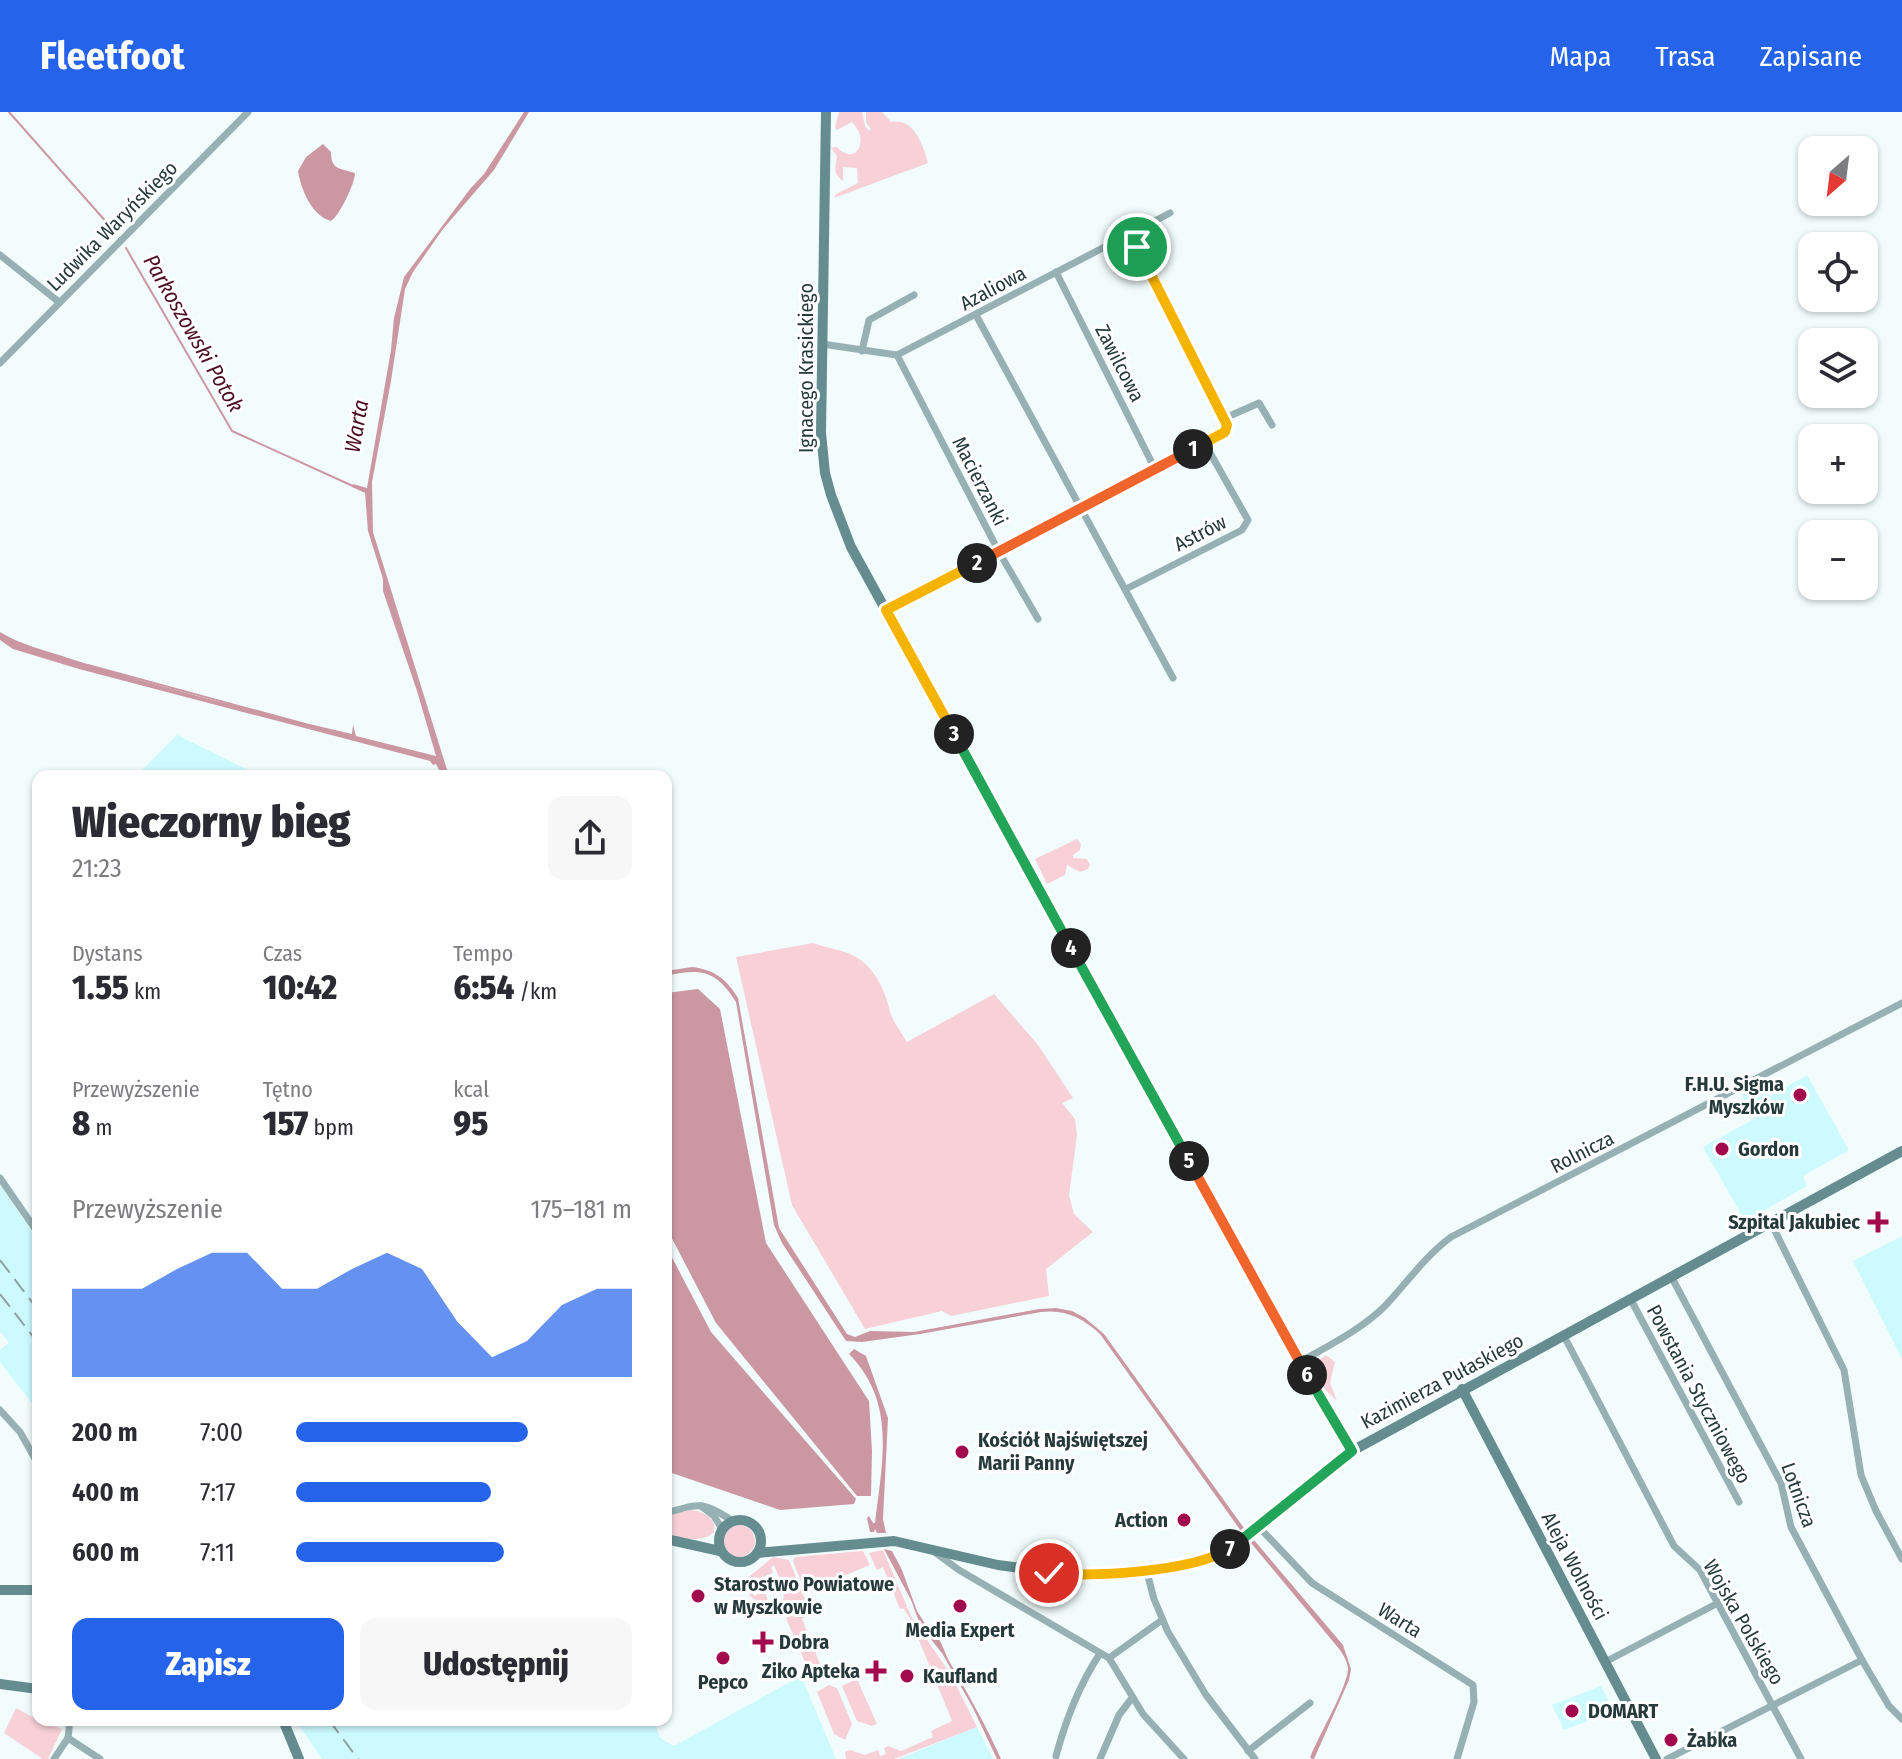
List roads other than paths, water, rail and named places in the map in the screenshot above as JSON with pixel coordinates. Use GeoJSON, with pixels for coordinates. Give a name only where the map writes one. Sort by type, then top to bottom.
{"type":"FeatureCollection","features":[{"type":"Feature","properties":{"kind":"street","name":"Ludwika Waryńskiego"},"geometry":{"type":"LineString","coordinates":[[0,363],[248,112]]}},
{"type":"Feature","properties":{"kind":"street","name":"Ignacego Krasickiego"},"geometry":{"type":"LineString","coordinates":[[826,112],[821,433],[825,473],[841,525],[1292,1349],[1352,1451]]}},
{"type":"Feature","properties":{"kind":"street","name":"Azaliowa"},"geometry":{"type":"LineString","coordinates":[[897,355],[1170,213]]}},
{"type":"Feature","properties":{"kind":"street"},"geometry":{"type":"LineString","coordinates":[[886,610],[1226,431],[1225,418],[1130,234]]}},
{"type":"Feature","properties":{"kind":"street"},"geometry":{"type":"LineString","coordinates":[[0,255],[59,302]]}},
{"type":"Feature","properties":{"kind":"street","name":"Zawilcowa"},"geometry":{"type":"LineString","coordinates":[[1056,272],[1155,469]]}},
{"type":"Feature","properties":{"kind":"street"},"geometry":{"type":"LineString","coordinates":[[862,351],[869,320],[914,295]]}},
{"type":"Feature","properties":{"kind":"street"},"geometry":{"type":"LineString","coordinates":[[976,315],[1173,678]]}},
{"type":"Feature","properties":{"kind":"street"},"geometry":{"type":"LineString","coordinates":[[822,344],[897,355]]}},
{"type":"Feature","properties":{"kind":"street","name":"Macierzanki"},"geometry":{"type":"LineString","coordinates":[[897,355],[999,552],[1038,619]]}},
{"type":"Feature","properties":{"kind":"street"},"geometry":{"type":"LineString","coordinates":[[1225,418],[1259,403],[1272,425]]}},
{"type":"Feature","properties":{"kind":"street","name":"Astrów"},"geometry":{"type":"LineString","coordinates":[[1126,589],[1242,530],[1246,525],[1248,520],[1204,442]]}},
{"type":"Feature","properties":{"kind":"street","name":"Rolnicza"},"geometry":{"type":"LineString","coordinates":[[1300,1362],[1384,1307],[1427,1257],[1451,1237],[1902,1003]]}},
{"type":"Feature","properties":{"kind":"street","name":"Kazimierza Pułaskiego"},"geometry":{"type":"LineString","coordinates":[[757,1553],[894,1541],[998,1565],[1086,1575],[1211,1558],[1239,1543],[1352,1451],[1902,1151]]}},
{"type":"Feature","properties":{"kind":"street"},"geometry":{"type":"LineString","coordinates":[[0,1178],[32,1224]]}},
{"type":"Feature","properties":{"kind":"street"},"geometry":{"type":"LineString","coordinates":[[1771,1223],[1844,1370],[1861,1475],[1902,1559]]}},
{"type":"Feature","properties":{"kind":"street","name":"Lotnicza"},"geometry":{"type":"LineString","coordinates":[[1672,1278],[1781,1483],[1791,1527],[1862,1660],[1889,1706],[1902,1719]]}},
{"type":"Feature","properties":{"kind":"street","name":"Powstania Styczniowego"},"geometry":{"type":"LineString","coordinates":[[1631,1300],[1739,1502]]}},
{"type":"Feature","properties":{"kind":"street","name":"Wojska Polskiego"},"geometry":{"type":"LineString","coordinates":[[1564,1336],[1674,1546],[1700,1570],[1801,1759]]}},
{"type":"Feature","properties":{"kind":"street","name":"Aleja Wolności"},"geometry":{"type":"LineString","coordinates":[[1462,1389],[1656,1759]]}},
{"type":"Feature","properties":{"kind":"street"},"geometry":{"type":"LineString","coordinates":[[0,1410],[20,1432],[32,1453]]}},
{"type":"Feature","properties":{"kind":"street"},"geometry":{"type":"LineString","coordinates":[[672,1511],[690,1505],[708,1506],[733,1521],[743,1520],[752,1524],[761,1537],[757,1553],[750,1560],[740,1562],[730,1560],[720,1551],[672,1540]]}},
{"type":"Feature","properties":{"kind":"street"},"geometry":{"type":"LineString","coordinates":[[699,1505],[714,1516],[721,1532],[720,1551]]}},
{"type":"Feature","properties":{"kind":"street"},"geometry":{"type":"LineString","coordinates":[[685,1543],[708,1540],[733,1521]]}},
{"type":"Feature","properties":{"kind":"street","name":"Warta"},"geometry":{"type":"LineString","coordinates":[[1257,1526],[1312,1583],[1473,1685],[1474,1702],[1457,1759]]}},
{"type":"Feature","properties":{"kind":"street","name":"Kazimierza Pułaskiego"},"geometry":{"type":"LineString","coordinates":[[761,1537],[769,1542],[800,1549]]}},
{"type":"Feature","properties":{"kind":"street"},"geometry":{"type":"LineString","coordinates":[[932,1549],[959,1570],[1099,1655],[1109,1658],[1143,1714],[1184,1759]]}},
{"type":"Feature","properties":{"kind":"street"},"geometry":{"type":"LineString","coordinates":[[1146,1569],[1162,1620],[1206,1695],[1255,1759]]}},
{"type":"Feature","properties":{"kind":"street"},"geometry":{"type":"LineString","coordinates":[[0,1590],[32,1590]]}},
{"type":"Feature","properties":{"kind":"street"},"geometry":{"type":"LineString","coordinates":[[1605,1662],[1718,1603]]}},
{"type":"Feature","properties":{"kind":"street"},"geometry":{"type":"LineString","coordinates":[[1109,1658],[1162,1620]]}},
{"type":"Feature","properties":{"kind":"street"},"geometry":{"type":"LineString","coordinates":[[1056,1756],[1067,1716],[1084,1676],[1099,1655]]}},
{"type":"Feature","properties":{"kind":"street"},"geometry":{"type":"LineString","coordinates":[[1667,1759],[1862,1660]]}},
{"type":"Feature","properties":{"kind":"street"},"geometry":{"type":"LineString","coordinates":[[0,1684],[32,1688]]}},
{"type":"Feature","properties":{"kind":"street"},"geometry":{"type":"LineString","coordinates":[[1100,1759],[1119,1715],[1132,1698]]}},
{"type":"Feature","properties":{"kind":"street"},"geometry":{"type":"LineString","coordinates":[[1248,1751],[1310,1703]]}},
{"type":"Feature","properties":{"kind":"street"},"geometry":{"type":"LineString","coordinates":[[54,1759],[68,1738],[69,1726]]}},
{"type":"Feature","properties":{"kind":"street"},"geometry":{"type":"LineString","coordinates":[[285,1726],[299,1759]]}},
{"type":"Feature","properties":{"kind":"street"},"geometry":{"type":"LineString","coordinates":[[68,1738],[100,1759]]}},
{"type":"Feature","properties":{"kind":"waterway","name":"Parkoszowski Potok"},"geometry":{"type":"LineString","coordinates":[[9,112],[116,233]]}},
{"type":"Feature","properties":{"kind":"waterway","name":"Parkoszowski Potok"},"geometry":{"type":"LineString","coordinates":[[126,248],[232,431],[355,487]]}},
{"type":"Feature","properties":{"kind":"waterway"},"geometry":{"type":"LineString","coordinates":[[88,665],[305,724]]}},
{"type":"Feature","properties":{"kind":"railway"},"geometry":{"type":"LineString","coordinates":[[0,1260],[32,1302]]}},
{"type":"Feature","properties":{"kind":"railway"},"geometry":{"type":"LineString","coordinates":[[0,1294],[32,1335]]}},
{"type":"Feature","properties":{"kind":"railway"},"geometry":{"type":"LineString","coordinates":[[333,1726],[358,1759]]}},
{"type":"Feature","properties":{"kind":"place","name":"F.H.U. Sigma Myszków"},"geometry":{"type":"Point","coordinates":[1800,1095]}},
{"type":"Feature","properties":{"kind":"place","name":"Gordon"},"geometry":{"type":"Point","coordinates":[1722,1149]}},
{"type":"Feature","properties":{"kind":"place","name":"Szpital Jakubiec"},"geometry":{"type":"Point","coordinates":[1878,1222]}},
{"type":"Feature","properties":{"kind":"place","name":"Kościół Najświętszej Marii Panny"},"geometry":{"type":"Point","coordinates":[962,1452]}},
{"type":"Feature","properties":{"kind":"place","name":"Action"},"geometry":{"type":"Point","coordinates":[1184,1520]}},
{"type":"Feature","properties":{"kind":"place","name":"Starostwo Powiatowe w Myszkowie"},"geometry":{"type":"Point","coordinates":[698,1596]}},
{"type":"Feature","properties":{"kind":"place","name":"Media Expert"},"geometry":{"type":"Point","coordinates":[960,1606]}},
{"type":"Feature","properties":{"kind":"place","name":"Dobra"},"geometry":{"type":"Point","coordinates":[763,1642]}},
{"type":"Feature","properties":{"kind":"place","name":"Pepco"},"geometry":{"type":"Point","coordinates":[723,1658]}},
{"type":"Feature","properties":{"kind":"place","name":"Ziko Apteka"},"geometry":{"type":"Point","coordinates":[876,1671]}},
{"type":"Feature","properties":{"kind":"place","name":"Kaufland"},"geometry":{"type":"Point","coordinates":[907,1676]}},
{"type":"Feature","properties":{"kind":"place","name":"DOMART"},"geometry":{"type":"Point","coordinates":[1572,1711]}},
{"type":"Feature","properties":{"kind":"place","name":"Żabka"},"geometry":{"type":"Point","coordinates":[1671,1740]}}]}
